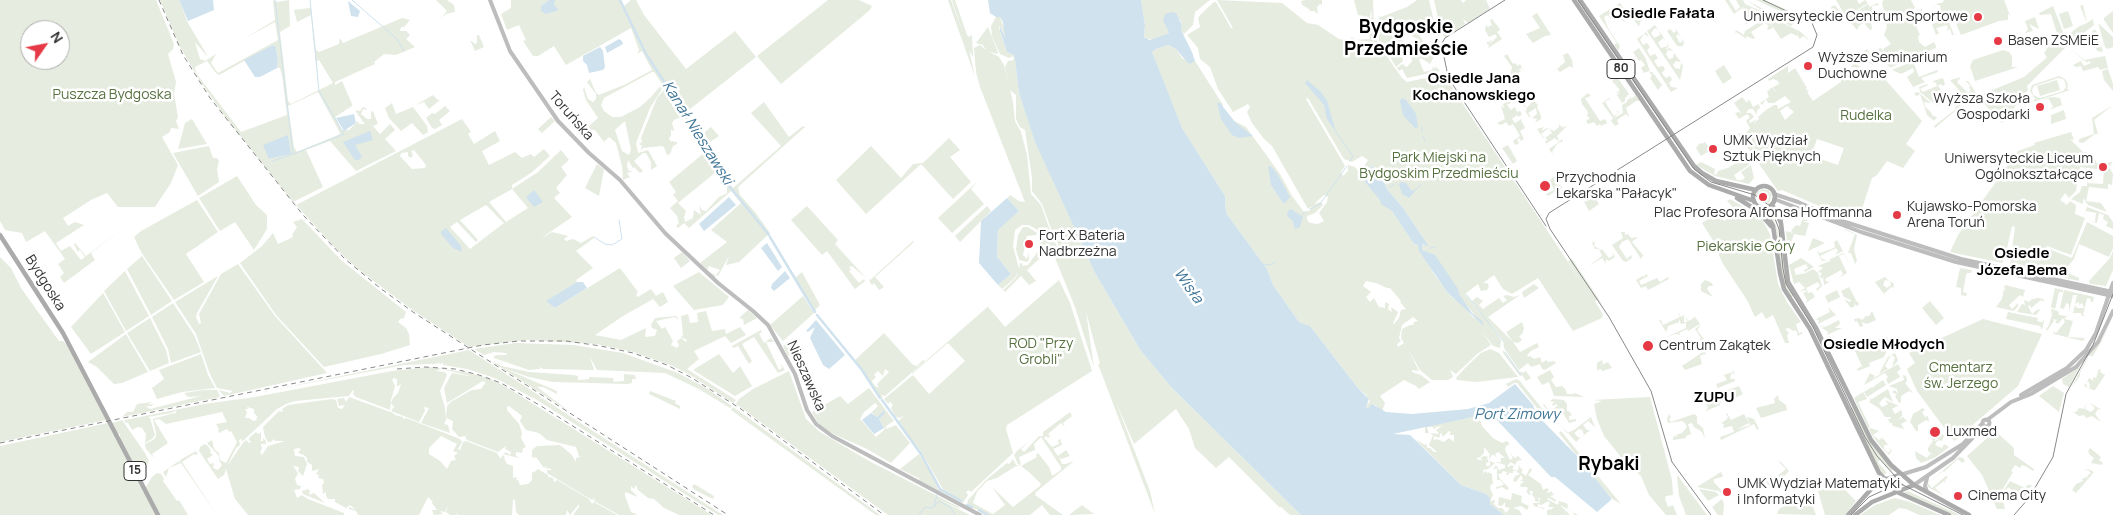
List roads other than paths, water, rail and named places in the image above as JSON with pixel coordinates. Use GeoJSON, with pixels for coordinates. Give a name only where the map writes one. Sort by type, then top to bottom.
{"type":"FeatureCollection","features":[{"type":"Feature","properties":{"kind":"main road","name":"Toruńska"},"geometry":{"type":"LineString","coordinates":[[490,0],[509,50],[546,106],[580,144],[620,180],[661,229]]}},
{"type":"Feature","properties":{"kind":"main road","name":"80"},"geometry":{"type":"LineString","coordinates":[[1574,0],[1694,175],[1709,186],[1754,201],[1770,219],[1784,288],[1810,330],[1876,468],[1884,480],[1899,493]]}},
{"type":"Feature","properties":{"kind":"main road","name":"80"},"geometry":{"type":"LineString","coordinates":[[1580,0],[1694,166],[1716,181],[1756,190],[1766,186],[1772,190],[1773,199]]}},
{"type":"Feature","properties":{"kind":"main road"},"geometry":{"type":"LineString","coordinates":[[1754,201],[1753,196],[1756,190]]}},
{"type":"Feature","properties":{"kind":"main road"},"geometry":{"type":"LineString","coordinates":[[1731,194],[1758,211],[1774,232]]}},
{"type":"Feature","properties":{"kind":"main road"},"geometry":{"type":"LineString","coordinates":[[1762,208],[1773,199],[1798,202],[1840,220],[1961,259],[2111,294]]}},
{"type":"Feature","properties":{"kind":"main road"},"geometry":{"type":"LineString","coordinates":[[1773,199],[1812,215],[1956,262],[2111,294]]}},
{"type":"Feature","properties":{"kind":"main road"},"geometry":{"type":"LineString","coordinates":[[1773,199],[1781,223]]}},
{"type":"Feature","properties":{"kind":"main road"},"geometry":{"type":"LineString","coordinates":[[1812,215],[1786,209],[1781,213],[1786,272],[1793,292],[1816,328],[1866,432],[1882,455],[1900,474],[1928,494],[1969,515]]}},
{"type":"Feature","properties":{"kind":"main road","name":"Nieszawska"},"geometry":{"type":"LineString","coordinates":[[661,229],[718,283],[762,318],[780,345],[798,380],[807,410],[819,427],[832,436],[980,515]]}},
{"type":"Feature","properties":{"kind":"main road","name":"Bydgoska"},"geometry":{"type":"LineString","coordinates":[[0,235],[66,339],[158,515]]}},
{"type":"Feature","properties":{"kind":"main road"},"geometry":{"type":"LineString","coordinates":[[1868,490],[1884,480],[1926,467],[1963,444],[1983,425],[1988,425],[1988,421],[1994,415],[2035,386],[2063,370],[2083,353],[2096,333],[2111,294],[2113,283]]}},
{"type":"Feature","properties":{"kind":"main road"},"geometry":{"type":"LineString","coordinates":[[2017,399],[2050,384],[2070,372],[2085,359],[2098,342],[2113,311]]}},
{"type":"Feature","properties":{"kind":"main road"},"geometry":{"type":"LineString","coordinates":[[1855,515],[1872,502],[1899,493],[1928,476],[1963,449],[1983,425]]}},
{"type":"Feature","properties":{"kind":"main road"},"geometry":{"type":"LineString","coordinates":[[1848,515],[1876,480],[1876,468]]}},
{"type":"Feature","properties":{"kind":"main road"},"geometry":{"type":"LineString","coordinates":[[1928,476],[1925,486],[1928,494]]}},
{"type":"Feature","properties":{"kind":"main road"},"geometry":{"type":"LineString","coordinates":[[1890,478],[1890,485]]}},
{"type":"Feature","properties":{"kind":"main road"},"geometry":{"type":"LineString","coordinates":[[1907,489],[1908,480]]}},
{"type":"Feature","properties":{"kind":"main road"},"geometry":{"type":"LineString","coordinates":[[1899,493],[1949,515]]}},
{"type":"Feature","properties":{"kind":"water"},"geometry":{"type":"Polygon","coordinates":[[[179,0],[213,0],[214,10],[188,21],[179,0]]]}},
{"type":"Feature","properties":{"kind":"water"},"geometry":{"type":"Polygon","coordinates":[[[549,0],[555,0],[554,5],[559,10],[546,14],[541,11],[541,6],[549,0]]]}},
{"type":"Feature","properties":{"kind":"water"},"geometry":{"type":"Polygon","coordinates":[[[988,0],[1141,0],[1145,25],[1144,37],[1150,40],[1169,32],[1163,20],[1165,14],[1176,13],[1182,25],[1181,30],[1195,61],[1190,64],[1176,49],[1168,45],[1152,52],[1182,128],[1225,196],[1226,213],[1267,269],[1273,285],[1299,322],[1310,326],[1357,387],[1369,399],[1366,407],[1368,408],[1372,404],[1386,412],[1412,414],[1468,409],[1489,403],[1515,384],[1533,405],[1536,414],[1576,455],[1611,500],[1597,512],[1555,477],[1551,477],[1493,416],[1487,414],[1393,434],[1410,435],[1461,485],[1486,494],[1490,498],[1490,504],[1504,515],[1301,515],[1172,388],[1141,351],[1095,273],[1035,142],[1019,93],[1014,55],[1007,52],[1000,31],[1000,26],[1005,38],[1003,22],[1000,17],[990,13],[988,0]]]}},
{"type":"Feature","properties":{"kind":"water"},"geometry":{"type":"Polygon","coordinates":[[[348,1],[360,11],[358,17],[351,16],[348,1]]]}},
{"type":"Feature","properties":{"kind":"water"},"geometry":{"type":"Polygon","coordinates":[[[619,39],[623,44],[607,53],[605,47],[619,39]]]}},
{"type":"Feature","properties":{"kind":"water"},"geometry":{"type":"Polygon","coordinates":[[[273,45],[276,47],[277,68],[260,77],[255,77],[244,60],[273,45]]]}},
{"type":"Feature","properties":{"kind":"water"},"geometry":{"type":"Polygon","coordinates":[[[600,47],[603,51],[605,67],[603,70],[589,73],[587,65],[583,61],[583,56],[600,47]]]}},
{"type":"Feature","properties":{"kind":"water"},"geometry":{"type":"Polygon","coordinates":[[[1307,80],[1321,92],[1327,101],[1336,132],[1327,119],[1324,105],[1305,83],[1307,80]]]}},
{"type":"Feature","properties":{"kind":"water"},"geometry":{"type":"Polygon","coordinates":[[[1402,98],[1406,100],[1416,114],[1418,128],[1415,128],[1403,115],[1400,101],[1402,98]]]}},
{"type":"Feature","properties":{"kind":"water"},"geometry":{"type":"Polygon","coordinates":[[[1217,103],[1220,103],[1236,123],[1253,136],[1239,138],[1232,135],[1221,119],[1217,103]]]}},
{"type":"Feature","properties":{"kind":"water"},"geometry":{"type":"Polygon","coordinates":[[[354,114],[356,123],[344,131],[336,118],[354,114]]]}},
{"type":"Feature","properties":{"kind":"water"},"geometry":{"type":"Polygon","coordinates":[[[370,131],[373,140],[355,145],[362,157],[359,160],[355,160],[343,142],[370,131]]]}},
{"type":"Feature","properties":{"kind":"water"},"geometry":{"type":"Polygon","coordinates":[[[288,135],[291,154],[269,159],[263,145],[288,135]]]}},
{"type":"Feature","properties":{"kind":"water"},"geometry":{"type":"Polygon","coordinates":[[[1268,166],[1272,167],[1278,175],[1290,197],[1284,204],[1271,185],[1268,166]]]}},
{"type":"Feature","properties":{"kind":"water"},"geometry":{"type":"Polygon","coordinates":[[[1372,166],[1379,172],[1387,189],[1403,208],[1429,247],[1423,244],[1422,250],[1435,255],[1472,313],[1482,321],[1484,326],[1447,292],[1419,251],[1418,245],[1414,244],[1392,211],[1381,204],[1380,200],[1365,182],[1361,176],[1372,166]]]}},
{"type":"Feature","properties":{"kind":"water"},"geometry":{"type":"Polygon","coordinates":[[[1401,182],[1406,183],[1411,190],[1415,191],[1409,198],[1402,194],[1399,184],[1401,182]]]}},
{"type":"Feature","properties":{"kind":"water"},"geometry":{"type":"Polygon","coordinates":[[[534,190],[543,202],[534,207],[526,197],[534,190]]]}},
{"type":"Feature","properties":{"kind":"water"},"geometry":{"type":"Polygon","coordinates":[[[729,197],[736,205],[704,231],[699,224],[729,197]]]}},
{"type":"Feature","properties":{"kind":"water"},"geometry":{"type":"Polygon","coordinates":[[[1007,198],[1019,211],[998,230],[997,257],[1011,274],[998,285],[979,263],[981,221],[1007,198]]]}},
{"type":"Feature","properties":{"kind":"water"},"geometry":{"type":"Polygon","coordinates":[[[1291,209],[1303,217],[1300,227],[1295,229],[1293,221],[1287,216],[1288,211],[1291,209]]]}},
{"type":"Feature","properties":{"kind":"water"},"geometry":{"type":"Polygon","coordinates":[[[446,228],[461,246],[462,252],[453,248],[441,234],[446,228]]]}},
{"type":"Feature","properties":{"kind":"water"},"geometry":{"type":"Polygon","coordinates":[[[767,243],[782,267],[778,271],[761,248],[767,243]]]}},
{"type":"Feature","properties":{"kind":"water"},"geometry":{"type":"Polygon","coordinates":[[[785,271],[790,278],[774,291],[771,288],[772,284],[785,271]]]}},
{"type":"Feature","properties":{"kind":"water"},"geometry":{"type":"Polygon","coordinates":[[[577,282],[583,282],[587,288],[555,308],[546,301],[577,282]]]}},
{"type":"Feature","properties":{"kind":"water"},"geometry":{"type":"Polygon","coordinates":[[[816,320],[845,355],[829,369],[823,365],[810,338],[815,327],[808,332],[806,331],[816,320]]]}},
{"type":"Feature","properties":{"kind":"water"},"geometry":{"type":"Polygon","coordinates":[[[884,411],[885,413],[879,419],[884,428],[874,434],[862,420],[871,413],[877,417],[884,411]]]}},
{"type":"Feature","properties":{"kind":"waterway"},"geometry":{"type":"LineString","coordinates":[[273,161],[293,154],[275,0]]}},
{"type":"Feature","properties":{"kind":"waterway"},"geometry":{"type":"LineString","coordinates":[[293,154],[344,134],[319,91],[310,0]]}},
{"type":"Feature","properties":{"kind":"waterway"},"geometry":{"type":"LineString","coordinates":[[352,0],[397,39],[404,51]]}},
{"type":"Feature","properties":{"kind":"waterway","name":"Kanał Nieszawski"},"geometry":{"type":"LineString","coordinates":[[620,0],[646,54],[705,141],[717,171],[769,235]]}},
{"type":"Feature","properties":{"kind":"waterway"},"geometry":{"type":"LineString","coordinates":[[1336,132],[1353,156],[1350,161]]}},
{"type":"Feature","properties":{"kind":"waterway"},"geometry":{"type":"LineString","coordinates":[[1423,136],[1425,140]]}},
{"type":"Feature","properties":{"kind":"waterway"},"geometry":{"type":"LineString","coordinates":[[1310,209],[1320,204],[1347,166]]}},
{"type":"Feature","properties":{"kind":"waterway"},"geometry":{"type":"LineString","coordinates":[[1389,187],[1394,185]]}},
{"type":"Feature","properties":{"kind":"waterway"},"geometry":{"type":"LineString","coordinates":[[1414,191],[1421,185]]}},
{"type":"Feature","properties":{"kind":"waterway"},"geometry":{"type":"LineString","coordinates":[[1302,215],[1306,211]]}},
{"type":"Feature","properties":{"kind":"waterway"},"geometry":{"type":"LineString","coordinates":[[594,237],[605,244],[612,245],[622,239],[619,220]]}},
{"type":"Feature","properties":{"kind":"waterway","name":"Kanał Nieszawski"},"geometry":{"type":"LineString","coordinates":[[770,237],[815,312]]}},
{"type":"Feature","properties":{"kind":"waterway"},"geometry":{"type":"LineString","coordinates":[[1430,248],[1435,247]]}},
{"type":"Feature","properties":{"kind":"waterway"},"geometry":{"type":"LineString","coordinates":[[1262,264],[1270,265],[1275,262]]}},
{"type":"Feature","properties":{"kind":"waterway"},"geometry":{"type":"LineString","coordinates":[[1466,294],[1503,341]]}},
{"type":"Feature","properties":{"kind":"waterway","name":"Kanał Nieszawski"},"geometry":{"type":"LineString","coordinates":[[817,315],[862,370],[880,398]]}},
{"type":"Feature","properties":{"kind":"waterway"},"geometry":{"type":"LineString","coordinates":[[1505,352],[1521,375]]}},
{"type":"Feature","properties":{"kind":"waterway","name":"Kanał Nieszawski"},"geometry":{"type":"LineString","coordinates":[[882,400],[921,454],[940,489],[961,501]]}},
{"type":"Feature","properties":{"kind":"waterway"},"geometry":{"type":"LineString","coordinates":[[919,515],[925,507],[931,508],[934,506],[937,495]]}},
{"type":"Feature","properties":{"kind":"waterway"},"geometry":{"type":"LineString","coordinates":[[935,506],[939,501],[951,508],[955,515]]}},
{"type":"Feature","properties":{"kind":"waterway","name":"Kanał Nieszawski"},"geometry":{"type":"LineString","coordinates":[[967,505],[972,507]]}},
{"type":"Feature","properties":{"kind":"waterway","name":"Kanał Nieszawski"},"geometry":{"type":"LineString","coordinates":[[979,510],[988,515]]}},
{"type":"Feature","properties":{"kind":"tram line"},"geometry":{"type":"LineString","coordinates":[[1505,0],[1445,38],[1442,43],[1443,52],[1448,76],[1453,85],[1546,226]]}},
{"type":"Feature","properties":{"kind":"tram line"},"geometry":{"type":"LineString","coordinates":[[1578,0],[1694,169],[1711,182],[1755,195],[1770,206],[1779,229],[1786,284],[1813,327],[1865,437],[1877,456],[1903,485],[1963,515]]}},
{"type":"Feature","properties":{"kind":"tram line"},"geometry":{"type":"LineString","coordinates":[[1711,515],[1672,462],[1651,391],[1609,317],[1550,229],[1546,219],[1549,213],[1813,47],[1817,35],[1812,23],[1763,0]]}},
{"type":"Feature","properties":{"kind":"tram line"},"geometry":{"type":"LineString","coordinates":[[2014,515],[2029,498],[2053,457],[2066,394],[2093,345],[2113,294]]}},
{"type":"Feature","properties":{"kind":"tram line"},"geometry":{"type":"LineString","coordinates":[[1851,515],[1869,497],[1895,485],[1903,485]]}},
{"type":"Feature","properties":{"kind":"railway"},"geometry":{"type":"LineString","coordinates":[[159,0],[183,55],[210,98],[303,215],[345,259],[413,312],[728,515]]}},
{"type":"Feature","properties":{"kind":"railway"},"geometry":{"type":"LineString","coordinates":[[0,443],[483,345],[519,341],[566,341],[633,353],[667,365],[692,378],[741,409],[884,515]]}},
{"type":"Feature","properties":{"kind":"railway"},"geometry":{"type":"LineString","coordinates":[[397,369],[425,367],[455,369],[501,383],[541,406],[714,515]]}},
{"type":"Feature","properties":{"kind":"place","name":"Uniwersyteckie Centrum Sportowe"},"geometry":{"type":"Point","coordinates":[1978,17]}},
{"type":"Feature","properties":{"kind":"place","name":"Basen ZSMEiE"},"geometry":{"type":"Point","coordinates":[1998,41]}},
{"type":"Feature","properties":{"kind":"place","name":"Wyższe Seminarium Duchowne"},"geometry":{"type":"Point","coordinates":[1808,66]}},
{"type":"Feature","properties":{"kind":"place","name":"Wyższa Szkoła Gospodarki"},"geometry":{"type":"Point","coordinates":[2040,107]}},
{"type":"Feature","properties":{"kind":"place","name":"UMK Wydział Sztuk Pięknych"},"geometry":{"type":"Point","coordinates":[1713,149]}},
{"type":"Feature","properties":{"kind":"place","name":"Uniwersyteckie Liceum Ogólnokształcące"},"geometry":{"type":"Point","coordinates":[2103,167]}},
{"type":"Feature","properties":{"kind":"place","name":"Przychodnia Lekarska \"Pałacyk\""},"geometry":{"type":"Point","coordinates":[1545,186]}},
{"type":"Feature","properties":{"kind":"place","name":"Plac Profesora Alfonsa Hoffmanna"},"geometry":{"type":"Point","coordinates":[1763,197]}},
{"type":"Feature","properties":{"kind":"place","name":"Kujawsko-Pomorska Arena Toruń"},"geometry":{"type":"Point","coordinates":[1897,215]}},
{"type":"Feature","properties":{"kind":"place","name":"Fort X Bateria Nadbrzeżna"},"geometry":{"type":"Point","coordinates":[1029,244]}},
{"type":"Feature","properties":{"kind":"place","name":"Centrum Zakątek"},"geometry":{"type":"Point","coordinates":[1648,346]}},
{"type":"Feature","properties":{"kind":"place","name":"Luxmed"},"geometry":{"type":"Point","coordinates":[1935,432]}},
{"type":"Feature","properties":{"kind":"place","name":"UMK Wydział Matematyki i Informatyki"},"geometry":{"type":"Point","coordinates":[1727,492]}},
{"type":"Feature","properties":{"kind":"place","name":"Cinema City"},"geometry":{"type":"Point","coordinates":[1958,496]}},
{"type":"Feature","properties":{"kind":"district","name":"Osiedle Fałata"},"geometry":{"type":"Point","coordinates":[1663,14]}},
{"type":"Feature","properties":{"kind":"district","name":"Bydgoskie Przedmieście"},"geometry":{"type":"Point","coordinates":[1406,39]}},
{"type":"Feature","properties":{"kind":"district","name":"Osiedle Jana Kochanowskiego"},"geometry":{"type":"Point","coordinates":[1474,88]}},
{"type":"Feature","properties":{"kind":"district","name":"Osiedle Józefa Bema"},"geometry":{"type":"Point","coordinates":[2022,262]}},
{"type":"Feature","properties":{"kind":"district","name":"Osiedle Młodych"},"geometry":{"type":"Point","coordinates":[1884,345]}},
{"type":"Feature","properties":{"kind":"district","name":"ZUPU"},"geometry":{"type":"Point","coordinates":[1714,398]}},
{"type":"Feature","properties":{"kind":"district","name":"Rybaki"},"geometry":{"type":"Point","coordinates":[1609,465]}},
{"type":"Feature","properties":{"kind":"park label","name":"Puszcza Bydgoska"},"geometry":{"type":"Point","coordinates":[112,95]}},
{"type":"Feature","properties":{"kind":"park label","name":"Rudelka"},"geometry":{"type":"Point","coordinates":[1866,116]}},
{"type":"Feature","properties":{"kind":"park label","name":"Park Miejski na Bydgoskim Przedmieściu"},"geometry":{"type":"Point","coordinates":[1439,166]}},
{"type":"Feature","properties":{"kind":"park label","name":"Piekarskie Góry"},"geometry":{"type":"Point","coordinates":[1746,247]}},
{"type":"Feature","properties":{"kind":"park label","name":"ROD \"Przy Grobli\""},"geometry":{"type":"Point","coordinates":[1041,352]}},
{"type":"Feature","properties":{"kind":"park label","name":"Cmentarz św. Jerzego"},"geometry":{"type":"Point","coordinates":[1961,376]}},
{"type":"Feature","properties":{"kind":"water label","name":"Wisła"},"geometry":{"type":"Point","coordinates":[1188,286]}},
{"type":"Feature","properties":{"kind":"water label","name":"Port Zimowy"},"geometry":{"type":"Point","coordinates":[1517,415]}}]}
